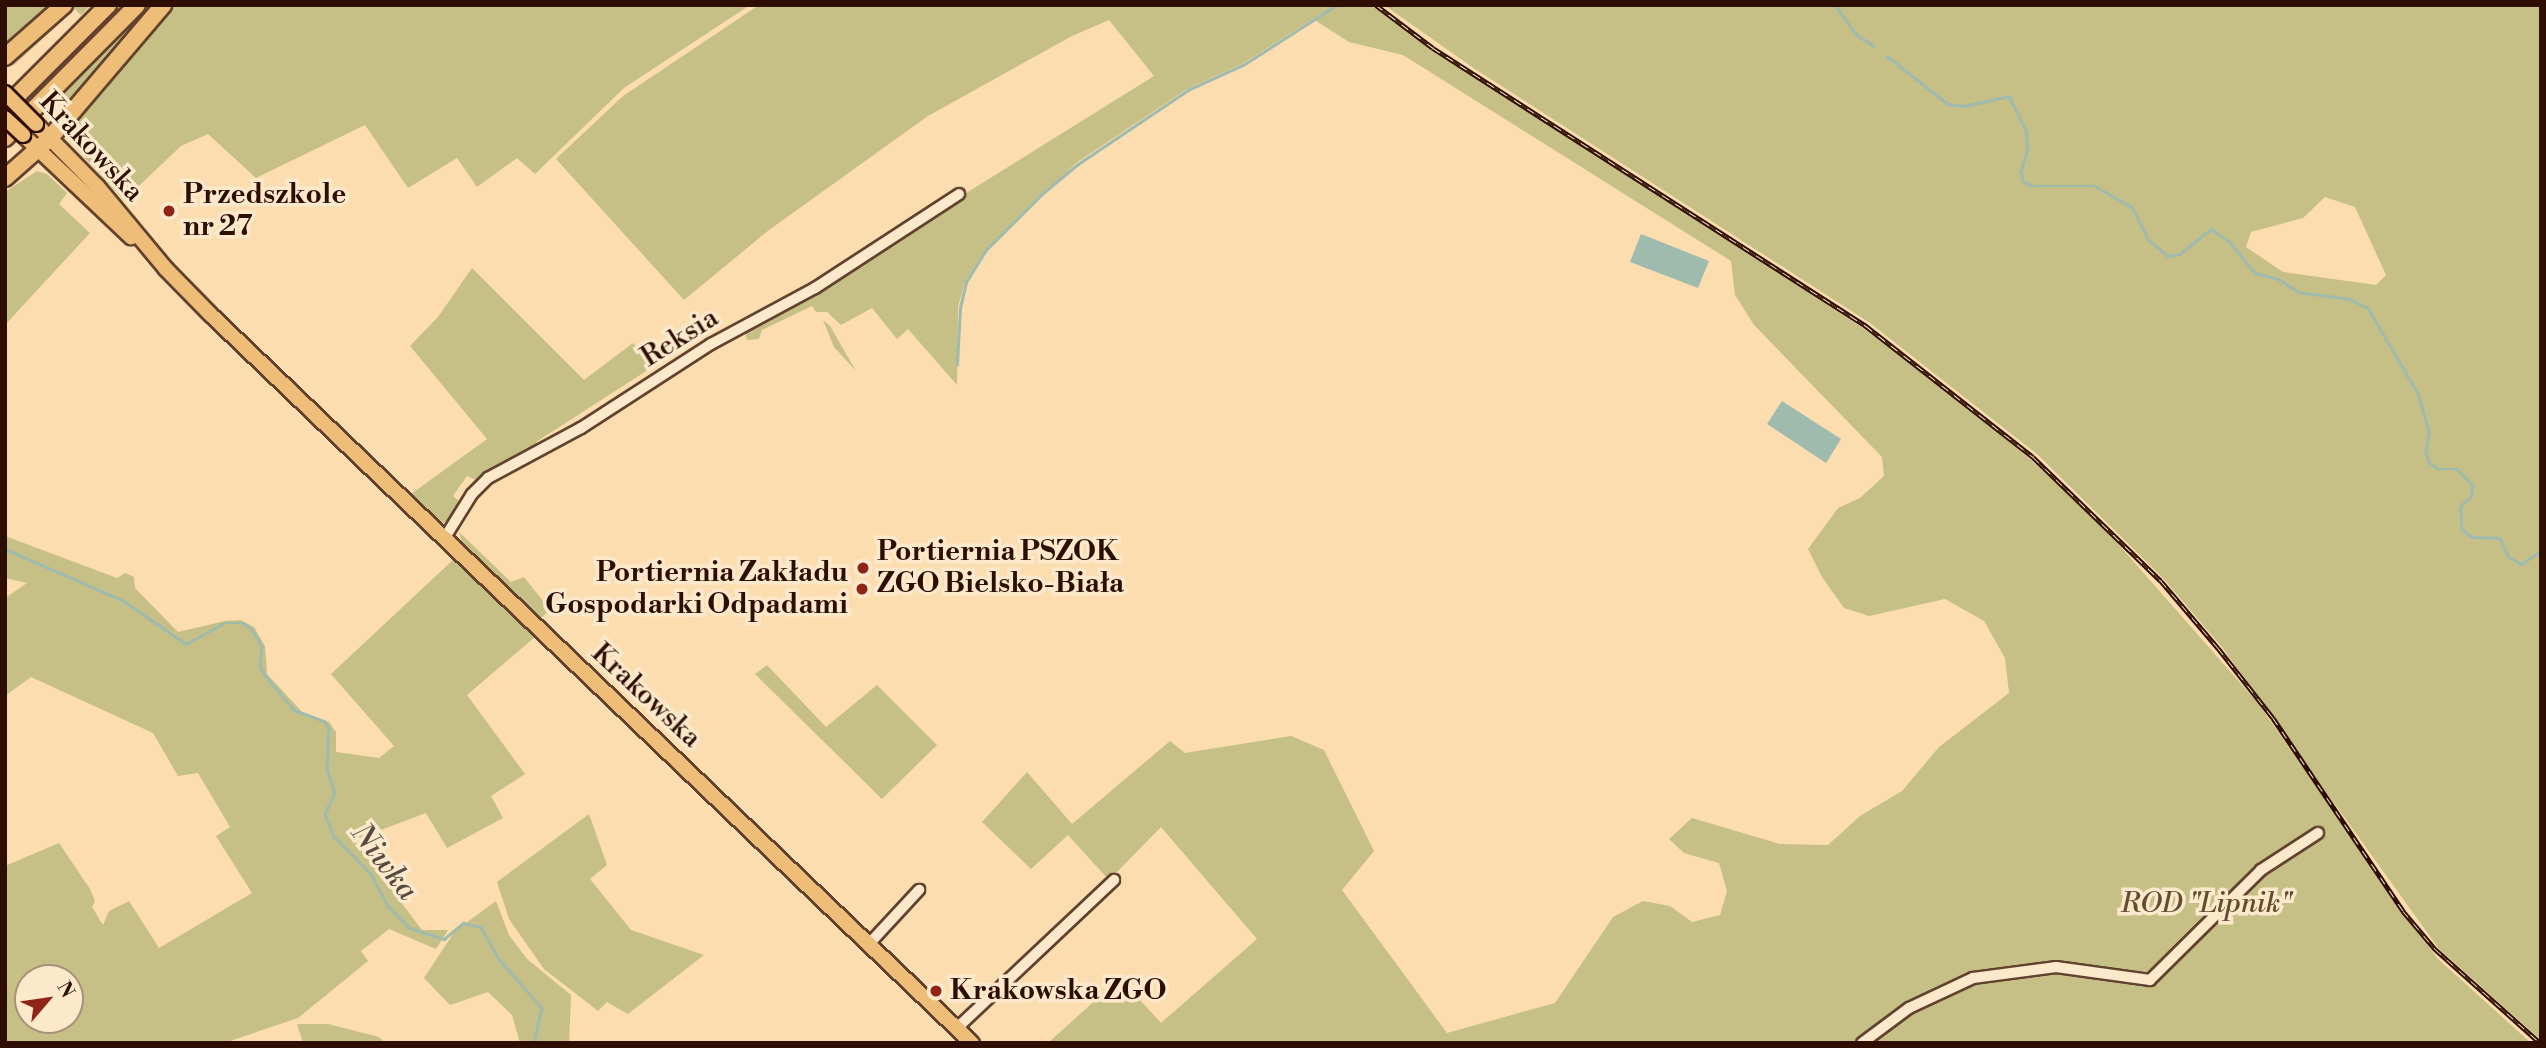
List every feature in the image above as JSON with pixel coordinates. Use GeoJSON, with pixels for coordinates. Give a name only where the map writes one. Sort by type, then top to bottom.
{"type":"FeatureCollection","features":[{"type":"Feature","properties":{"kind":"highway"},"geometry":{"type":"LineString","coordinates":[[5,57],[64,5]]}},
{"type":"Feature","properties":{"kind":"highway"},"geometry":{"type":"LineString","coordinates":[[5,108],[108,5]]}},
{"type":"Feature","properties":{"kind":"highway"},"geometry":{"type":"LineString","coordinates":[[5,138],[137,5]]}},
{"type":"Feature","properties":{"kind":"highway"},"geometry":{"type":"LineString","coordinates":[[5,178],[50,138],[163,5]]}},
{"type":"Feature","properties":{"kind":"main road","name":"Krakowska"},"geometry":{"type":"LineString","coordinates":[[5,93],[97,186],[166,269]]}},
{"type":"Feature","properties":{"kind":"main road","name":"Krakowska"},"geometry":{"type":"LineString","coordinates":[[5,118],[166,269],[444,539],[972,1043]]}},
{"type":"Feature","properties":{"kind":"street","name":"Reksia"},"geometry":{"type":"LineString","coordinates":[[444,539],[467,501],[488,478],[581,428],[711,344],[815,288],[959,194]]}},
{"type":"Feature","properties":{"kind":"street"},"geometry":{"type":"LineString","coordinates":[[1862,1043],[1909,1009],[1973,978],[2056,967],[2150,981],[2261,870],[2318,833]]}},
{"type":"Feature","properties":{"kind":"street"},"geometry":{"type":"LineString","coordinates":[[957,1028],[1114,880]]}},
{"type":"Feature","properties":{"kind":"street"},"geometry":{"type":"LineString","coordinates":[[869,944],[919,890]]}},
{"type":"Feature","properties":{"kind":"green space"},"geometry":{"type":"Polygon","coordinates":[[[5,5],[50,5],[5,45],[5,5]]]}},
{"type":"Feature","properties":{"kind":"green space"},"geometry":{"type":"Polygon","coordinates":[[[73,5],[91,5],[81,15],[75,9],[14,65],[5,65],[73,5]]]}},
{"type":"Feature","properties":{"kind":"green space"},"geometry":{"type":"Polygon","coordinates":[[[116,5],[123,5],[5,123],[5,116],[116,5]]]}},
{"type":"Feature","properties":{"kind":"green space"},"geometry":{"type":"Polygon","coordinates":[[[147,5],[157,5],[60,118],[57,116],[67,105],[58,96],[147,5]]]}},
{"type":"Feature","properties":{"kind":"green space"},"geometry":{"type":"Polygon","coordinates":[[[175,5],[750,5],[624,88],[535,174],[517,158],[477,187],[457,158],[408,188],[365,125],[256,178],[208,134],[181,146],[124,200],[75,147],[69,131],[175,5]]]}},
{"type":"Feature","properties":{"kind":"green space","name":"ROD \"Lipnik\""},"geometry":{"type":"Polygon","coordinates":[[[759,5],[1370,5],[1864,329],[1923,371],[2031,460],[2097,520],[2257,702],[2437,958],[2531,1043],[1048,1043],[1120,978],[1161,1023],[1257,939],[1161,827],[1109,880],[1068,835],[1031,869],[982,822],[1027,772],[1072,824],[1170,741],[1185,753],[1291,736],[1324,750],[1374,851],[1342,890],[1447,1033],[1555,1003],[1613,917],[1643,901],[1670,906],[1692,922],[1720,915],[1727,891],[1719,863],[1684,853],[1669,839],[1692,818],[1780,844],[1828,845],[1860,816],[1902,791],[1939,747],[2009,693],[2005,658],[1984,621],[1945,599],[1869,616],[1844,608],[1822,577],[1808,549],[1838,508],[1860,498],[1884,476],[1882,457],[1754,325],[1735,295],[1731,261],[1403,55],[1349,42],[1313,19],[1242,64],[1187,89],[1076,163],[985,250],[965,282],[958,307],[957,385],[908,329],[897,339],[872,308],[841,325],[827,312],[816,312],[812,306],[762,330],[759,339],[747,340],[745,331],[1154,76],[1109,20],[1072,36],[928,116],[769,230],[684,300],[556,159],[623,96],[759,5]]]}},
{"type":"Feature","properties":{"kind":"green space"},"geometry":{"type":"Polygon","coordinates":[[[1384,5],[2541,5],[2541,1040],[2439,949],[2222,647],[2162,577],[2037,454],[1870,323],[1475,69],[1384,5]],[[2325,197],[2303,218],[2251,232],[2246,247],[2283,272],[2376,285],[2386,275],[2355,207],[2325,197]]]}},
{"type":"Feature","properties":{"kind":"green space"},"geometry":{"type":"Polygon","coordinates":[[[37,171],[47,174],[67,193],[59,204],[90,233],[5,325],[5,192],[37,171]]]}},
{"type":"Feature","properties":{"kind":"green space"},"geometry":{"type":"Polygon","coordinates":[[[472,268],[584,380],[633,343],[654,366],[536,442],[538,446],[476,480],[467,476],[453,496],[460,502],[453,517],[443,523],[411,494],[487,439],[410,346],[438,317],[472,268]]]}},
{"type":"Feature","properties":{"kind":"green space"},"geometry":{"type":"Polygon","coordinates":[[[823,320],[830,326],[856,371],[834,347],[823,320]]]}},
{"type":"Feature","properties":{"kind":"green space"},"geometry":{"type":"Polygon","coordinates":[[[459,532],[511,582],[524,577],[550,610],[541,618],[462,543],[459,532]]]}},
{"type":"Feature","properties":{"kind":"green space"},"geometry":{"type":"Polygon","coordinates":[[[5,536],[117,578],[125,573],[134,577],[135,588],[178,632],[241,620],[254,627],[265,646],[267,674],[303,713],[329,722],[336,732],[336,752],[379,758],[394,746],[331,674],[454,559],[535,637],[467,695],[525,774],[491,796],[503,818],[447,848],[426,813],[354,840],[422,930],[448,930],[436,949],[389,929],[361,951],[368,961],[298,1018],[224,1043],[5,1043],[5,866],[59,843],[90,889],[95,901],[92,907],[103,925],[109,911],[129,901],[159,948],[252,893],[216,836],[230,827],[198,773],[178,776],[153,733],[31,677],[5,696],[5,598],[27,583],[5,578],[5,536]]]}},
{"type":"Feature","properties":{"kind":"green space"},"geometry":{"type":"Polygon","coordinates":[[[767,665],[826,727],[877,685],[937,745],[882,799],[755,674],[767,665]]]}},
{"type":"Feature","properties":{"kind":"green space"},"geometry":{"type":"Polygon","coordinates":[[[589,814],[607,865],[590,879],[631,930],[704,955],[628,1014],[607,1002],[598,1011],[544,969],[509,919],[497,882],[589,814]]]}},
{"type":"Feature","properties":{"kind":"green space"},"geometry":{"type":"Polygon","coordinates":[[[496,901],[509,935],[527,959],[571,995],[569,1043],[520,1043],[512,1015],[488,992],[450,1005],[424,978],[455,931],[496,901]]]}},
{"type":"Feature","properties":{"kind":"green space"},"geometry":{"type":"Polygon","coordinates":[[[297,1024],[328,1024],[379,1037],[385,1043],[303,1043],[297,1024]]]}},
{"type":"Feature","properties":{"kind":"shaded area"},"geometry":{"type":"Polygon","coordinates":[[[1641,234],[1709,261],[1698,288],[1630,262],[1641,234]]]}},
{"type":"Feature","properties":{"kind":"shaded area"},"geometry":{"type":"Polygon","coordinates":[[[1782,401],[1841,439],[1826,463],[1767,424],[1782,401]]]}},
{"type":"Feature","properties":{"kind":"waterway"},"geometry":{"type":"LineString","coordinates":[[957,365],[960,308],[966,282],[987,249],[1041,195],[1078,164],[1188,90],[1243,65],[1337,5]]}},
{"type":"Feature","properties":{"kind":"waterway"},"geometry":{"type":"LineString","coordinates":[[1835,5],[1857,35],[1874,46]]}},
{"type":"Feature","properties":{"kind":"waterway"},"geometry":{"type":"LineString","coordinates":[[1887,56],[1948,104],[1964,106],[2009,96],[2026,130],[2028,148],[2021,172],[2023,181],[2032,186],[2095,186],[2132,207],[2149,240],[2168,256],[2180,254],[2211,229],[2229,241],[2255,273],[2279,279],[2298,292],[2350,299],[2368,308],[2419,395],[2429,433],[2426,452],[2429,462],[2438,469],[2457,469],[2473,485],[2471,497],[2461,506],[2462,529],[2472,537],[2500,538],[2508,556],[2521,564],[2541,551]]}},
{"type":"Feature","properties":{"kind":"waterway","name":"Niwka"},"geometry":{"type":"LineString","coordinates":[[5,549],[124,601],[186,644],[224,623],[243,623],[252,629],[262,646],[260,666],[264,674],[294,710],[324,721],[329,728],[327,769],[335,793],[325,814],[334,836],[371,874],[388,906],[410,928],[444,939],[463,923],[481,927],[499,959],[542,1008],[534,1043]]}},
{"type":"Feature","properties":{"kind":"railway"},"geometry":{"type":"LineString","coordinates":[[1376,5],[1433,48],[1866,326],[2033,457],[2161,581],[2218,648],[2273,718],[2403,911],[2435,949],[2540,1043]]}},
{"type":"Feature","properties":{"kind":"place","name":"Przedszkole nr 27"},"geometry":{"type":"Point","coordinates":[169,211]}},
{"type":"Feature","properties":{"kind":"place","name":"Portiernia PSZOK ZGO Bielsko-Biała"},"geometry":{"type":"Point","coordinates":[863,568]}},
{"type":"Feature","properties":{"kind":"place","name":"Portiernia Zakładu Gospodarki Odpadami"},"geometry":{"type":"Point","coordinates":[862,589]}},
{"type":"Feature","properties":{"kind":"place","name":"Krakowska ZGO"},"geometry":{"type":"Point","coordinates":[936,991]}}]}
